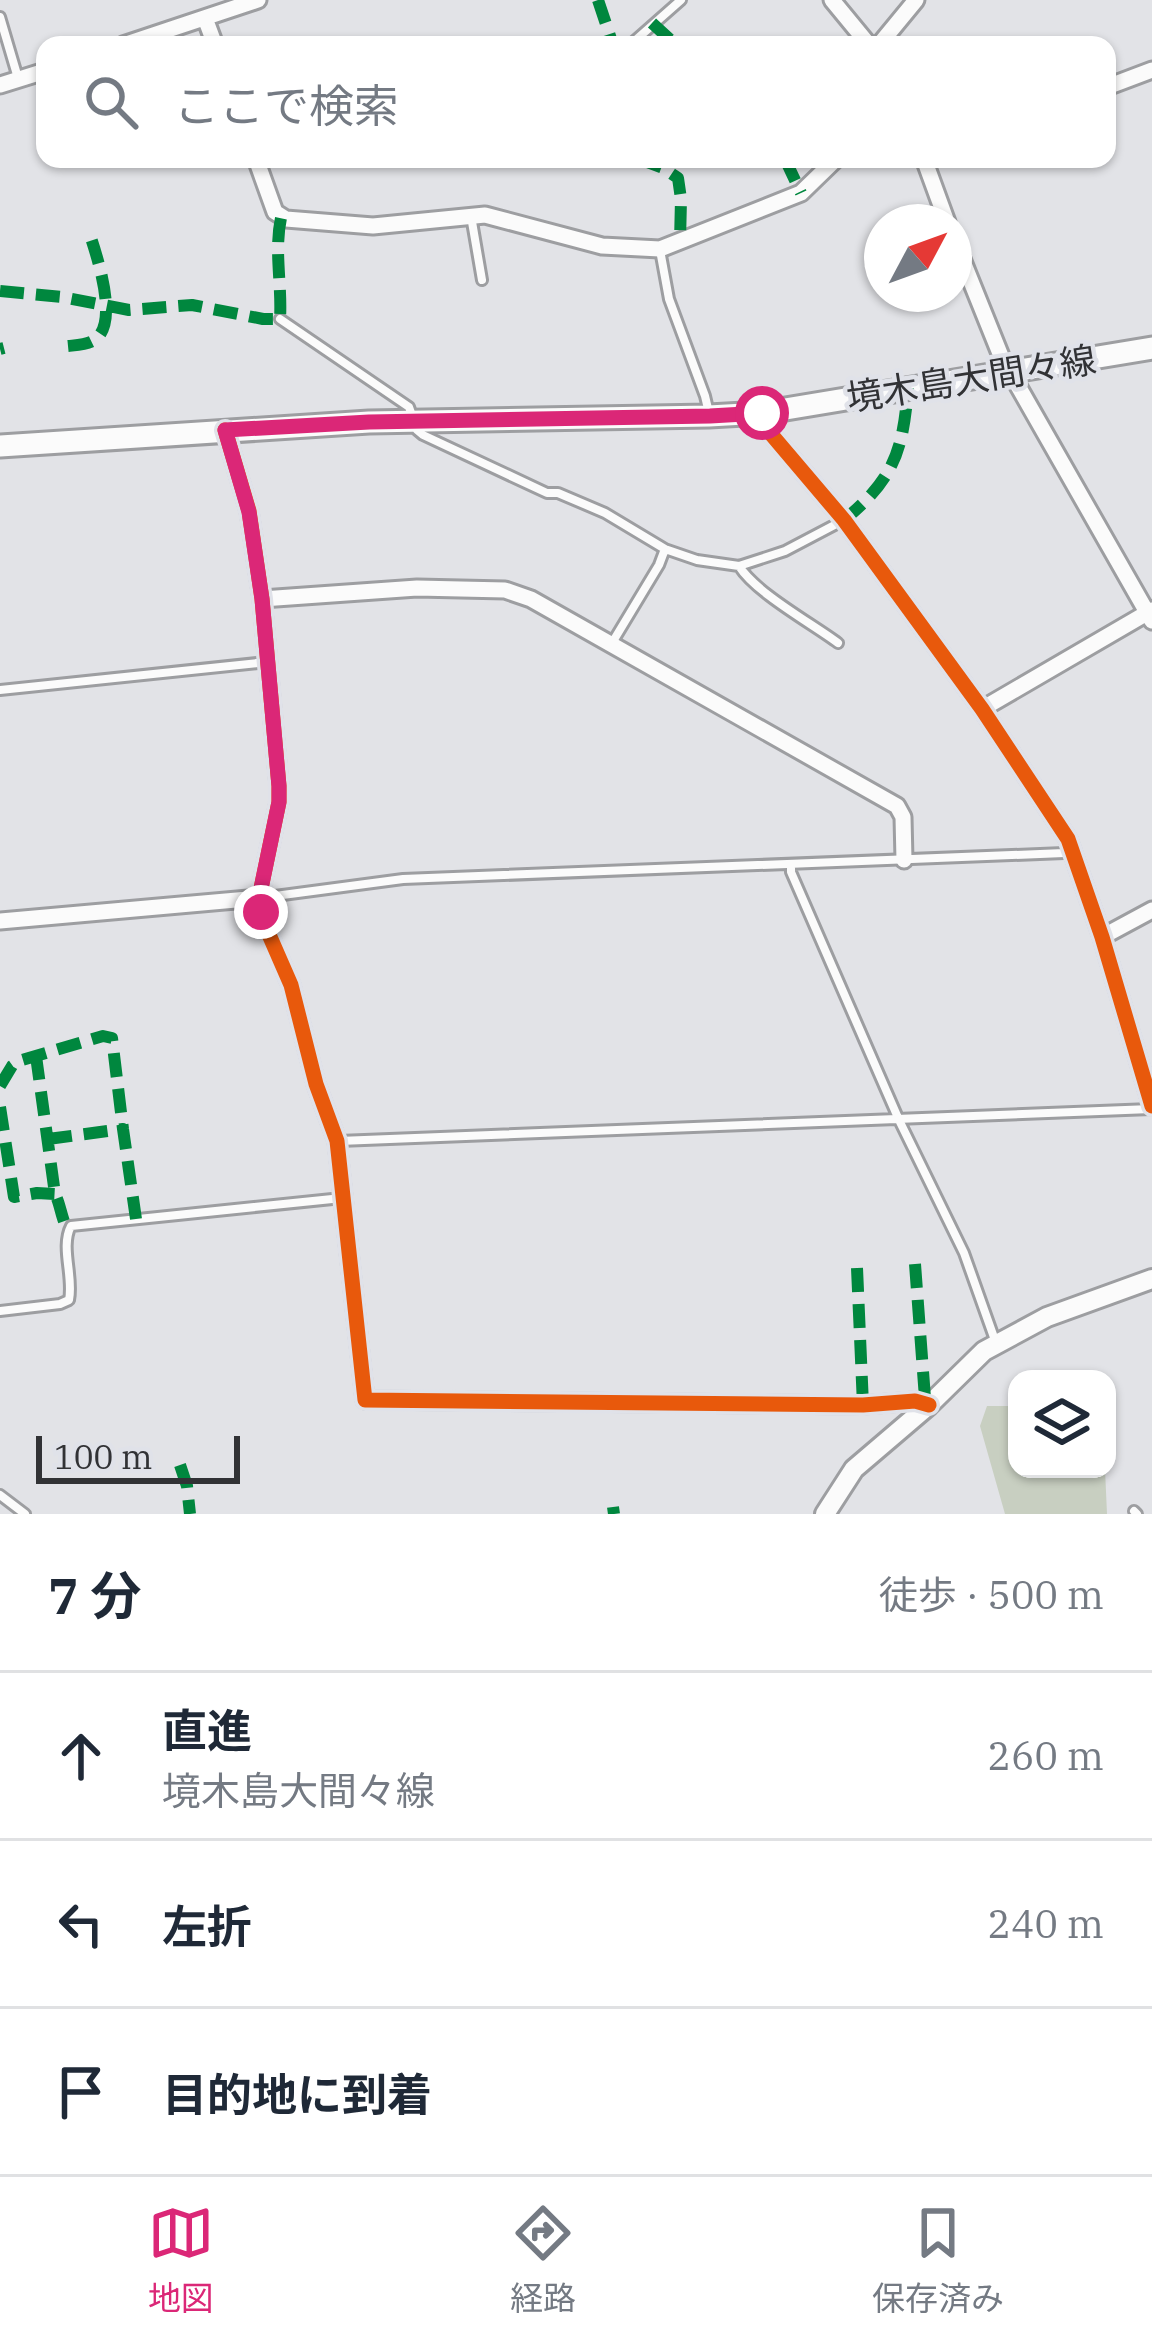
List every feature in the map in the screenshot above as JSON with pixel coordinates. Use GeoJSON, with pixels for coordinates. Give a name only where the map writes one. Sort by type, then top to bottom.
{"type":"FeatureCollection","features":[{"type":"Feature","properties":{"kind":"main road","name":"境木島大間々線"},"geometry":{"type":"LineString","coordinates":[[0,446],[225,430],[762,413],[1152,348]]}},
{"type":"Feature","properties":{"kind":"street"},"geometry":{"type":"LineString","coordinates":[[150,36],[258,0]]}},
{"type":"Feature","properties":{"kind":"street"},"geometry":{"type":"LineString","coordinates":[[832,0],[862,36]]}},
{"type":"Feature","properties":{"kind":"street"},"geometry":{"type":"LineString","coordinates":[[886,36],[916,0]]}},
{"type":"Feature","properties":{"kind":"street"},"geometry":{"type":"LineString","coordinates":[[205,18],[212,36]]}},
{"type":"Feature","properties":{"kind":"street"},"geometry":{"type":"LineString","coordinates":[[1116,84],[1152,70]]}},
{"type":"Feature","properties":{"kind":"street"},"geometry":{"type":"LineString","coordinates":[[0,85],[36,73]]}},
{"type":"Feature","properties":{"kind":"street"},"geometry":{"type":"LineString","coordinates":[[259,168],[275,212],[286,219],[373,226],[499,217],[602,246],[660,249],[801,193],[827,168]]}},
{"type":"Feature","properties":{"kind":"street"},"geometry":{"type":"LineString","coordinates":[[927,168],[940,204]]}},
{"type":"Feature","properties":{"kind":"street"},"geometry":{"type":"LineString","coordinates":[[972,284],[1001,356],[1150,615],[982,709]]}},
{"type":"Feature","properties":{"kind":"street"},"geometry":{"type":"LineString","coordinates":[[762,413],[771,434],[844,520],[1054,816],[1072,850],[1102,937],[1152,1107]]}},
{"type":"Feature","properties":{"kind":"street"},"geometry":{"type":"LineString","coordinates":[[225,430],[249,512],[262,599],[279,802],[259,898],[266,930],[291,985],[337,1142],[365,1400],[863,1405],[915,1401],[929,1405]]}},
{"type":"Feature","properties":{"kind":"street"},"geometry":{"type":"LineString","coordinates":[[262,599],[417,588],[505,590],[531,599],[898,806],[904,817],[904,860]]}},
{"type":"Feature","properties":{"kind":"street"},"geometry":{"type":"LineString","coordinates":[[0,921],[259,898]]}},
{"type":"Feature","properties":{"kind":"street"},"geometry":{"type":"LineString","coordinates":[[1102,937],[1152,910]]}},
{"type":"Feature","properties":{"kind":"street"},"geometry":{"type":"LineString","coordinates":[[825,1514],[854,1469],[996,1344],[1047,1318],[1152,1279]]}},
{"type":"Feature","properties":{"kind":"lane"},"geometry":{"type":"LineString","coordinates":[[640,36],[681,0]]}},
{"type":"Feature","properties":{"kind":"lane"},"geometry":{"type":"LineString","coordinates":[[0,17],[19,79]]}},
{"type":"Feature","properties":{"kind":"lane"},"geometry":{"type":"LineString","coordinates":[[471,216],[482,280]]}},
{"type":"Feature","properties":{"kind":"lane"},"geometry":{"type":"LineString","coordinates":[[660,249],[669,299],[710,416]]}},
{"type":"Feature","properties":{"kind":"lane"},"geometry":{"type":"LineString","coordinates":[[280,319],[409,407],[417,430],[436,443],[547,493],[605,513],[665,549],[739,566],[785,551],[844,520]]}},
{"type":"Feature","properties":{"kind":"lane"},"geometry":{"type":"LineString","coordinates":[[612,643],[665,549]]}},
{"type":"Feature","properties":{"kind":"lane"},"geometry":{"type":"LineString","coordinates":[[739,566],[770,596],[838,643]]}},
{"type":"Feature","properties":{"kind":"lane"},"geometry":{"type":"LineString","coordinates":[[0,690],[268,662]]}},
{"type":"Feature","properties":{"kind":"lane"},"geometry":{"type":"LineString","coordinates":[[259,898],[403,879],[791,866],[1072,850]]}},
{"type":"Feature","properties":{"kind":"lane"},"geometry":{"type":"LineString","coordinates":[[791,866],[899,1120],[964,1253],[996,1344]]}},
{"type":"Feature","properties":{"kind":"lane"},"geometry":{"type":"LineString","coordinates":[[337,1142],[1152,1107]]}},
{"type":"Feature","properties":{"kind":"lane"},"geometry":{"type":"LineString","coordinates":[[0,1311],[69,1300],[66,1235],[71,1226],[343,1198]]}},
{"type":"Feature","properties":{"kind":"lane"},"geometry":{"type":"LineString","coordinates":[[0,1495],[25,1514]]}},
{"type":"Feature","properties":{"kind":"shaded area"},"geometry":{"type":"Polygon","coordinates":[[[987,1406],[1008,1406],[1008,1478],[1105,1478],[1107,1514],[1005,1514],[980,1426],[987,1406]]]}},
{"type":"Feature","properties":{"kind":"marked path"},"geometry":{"type":"LineString","coordinates":[[598,0],[610,36]]}},
{"type":"Feature","properties":{"kind":"marked path"},"geometry":{"type":"LineString","coordinates":[[652,23],[666,36]]}},
{"type":"Feature","properties":{"kind":"marked path"},"geometry":{"type":"LineString","coordinates":[[663,168],[678,178],[680,242]]}},
{"type":"Feature","properties":{"kind":"marked path"},"geometry":{"type":"LineString","coordinates":[[789,168],[801,193]]}},
{"type":"Feature","properties":{"kind":"marked path"},"geometry":{"type":"LineString","coordinates":[[0,291],[129,310],[192,305],[280,319],[281,218]]}},
{"type":"Feature","properties":{"kind":"marked path"},"geometry":{"type":"LineString","coordinates":[[68,346],[97,338],[106,317],[104,287],[89,232]]}},
{"type":"Feature","properties":{"kind":"marked path"},"geometry":{"type":"LineString","coordinates":[[0,349],[4,348]]}},
{"type":"Feature","properties":{"kind":"marked path"},"geometry":{"type":"LineString","coordinates":[[844,520],[874,491],[893,462],[908,388]]}},
{"type":"Feature","properties":{"kind":"marked path"},"geometry":{"type":"LineString","coordinates":[[0,1086],[19,1061],[103,1036],[112,1038],[123,1129]]}},
{"type":"Feature","properties":{"kind":"marked path"},"geometry":{"type":"LineString","coordinates":[[36,1056],[55,1194],[68,1230]]}},
{"type":"Feature","properties":{"kind":"marked path"},"geometry":{"type":"LineString","coordinates":[[0,1107],[14,1197],[55,1194]]}},
{"type":"Feature","properties":{"kind":"marked path"},"geometry":{"type":"LineString","coordinates":[[48,1139],[123,1129],[136,1219]]}},
{"type":"Feature","properties":{"kind":"marked path"},"geometry":{"type":"LineString","coordinates":[[915,1264],[925,1398],[915,1401]]}},
{"type":"Feature","properties":{"kind":"marked path"},"geometry":{"type":"LineString","coordinates":[[857,1268],[863,1405]]}},
{"type":"Feature","properties":{"kind":"marked path"},"geometry":{"type":"LineString","coordinates":[[180,1465],[190,1514]]}},
{"type":"Feature","properties":{"kind":"marked path"},"geometry":{"type":"LineString","coordinates":[[613,1507],[614,1514]]}},
{"type":"Feature","properties":{"kind":"cycle path"},"geometry":{"type":"LineString","coordinates":[[762,413],[771,434],[844,520],[982,709],[1068,839],[1152,1106]]}},
{"type":"Feature","properties":{"kind":"cycle path"},"geometry":{"type":"LineString","coordinates":[[225,430],[249,511],[279,786],[259,898],[291,985],[316,1084],[337,1141],[365,1400],[863,1405],[915,1401],[929,1405]]}},
{"type":"Feature","properties":{"kind":"route"},"geometry":{"type":"LineString","coordinates":[[261,912],[259,898],[279,786],[249,512],[225,430],[762,413]]}}]}
